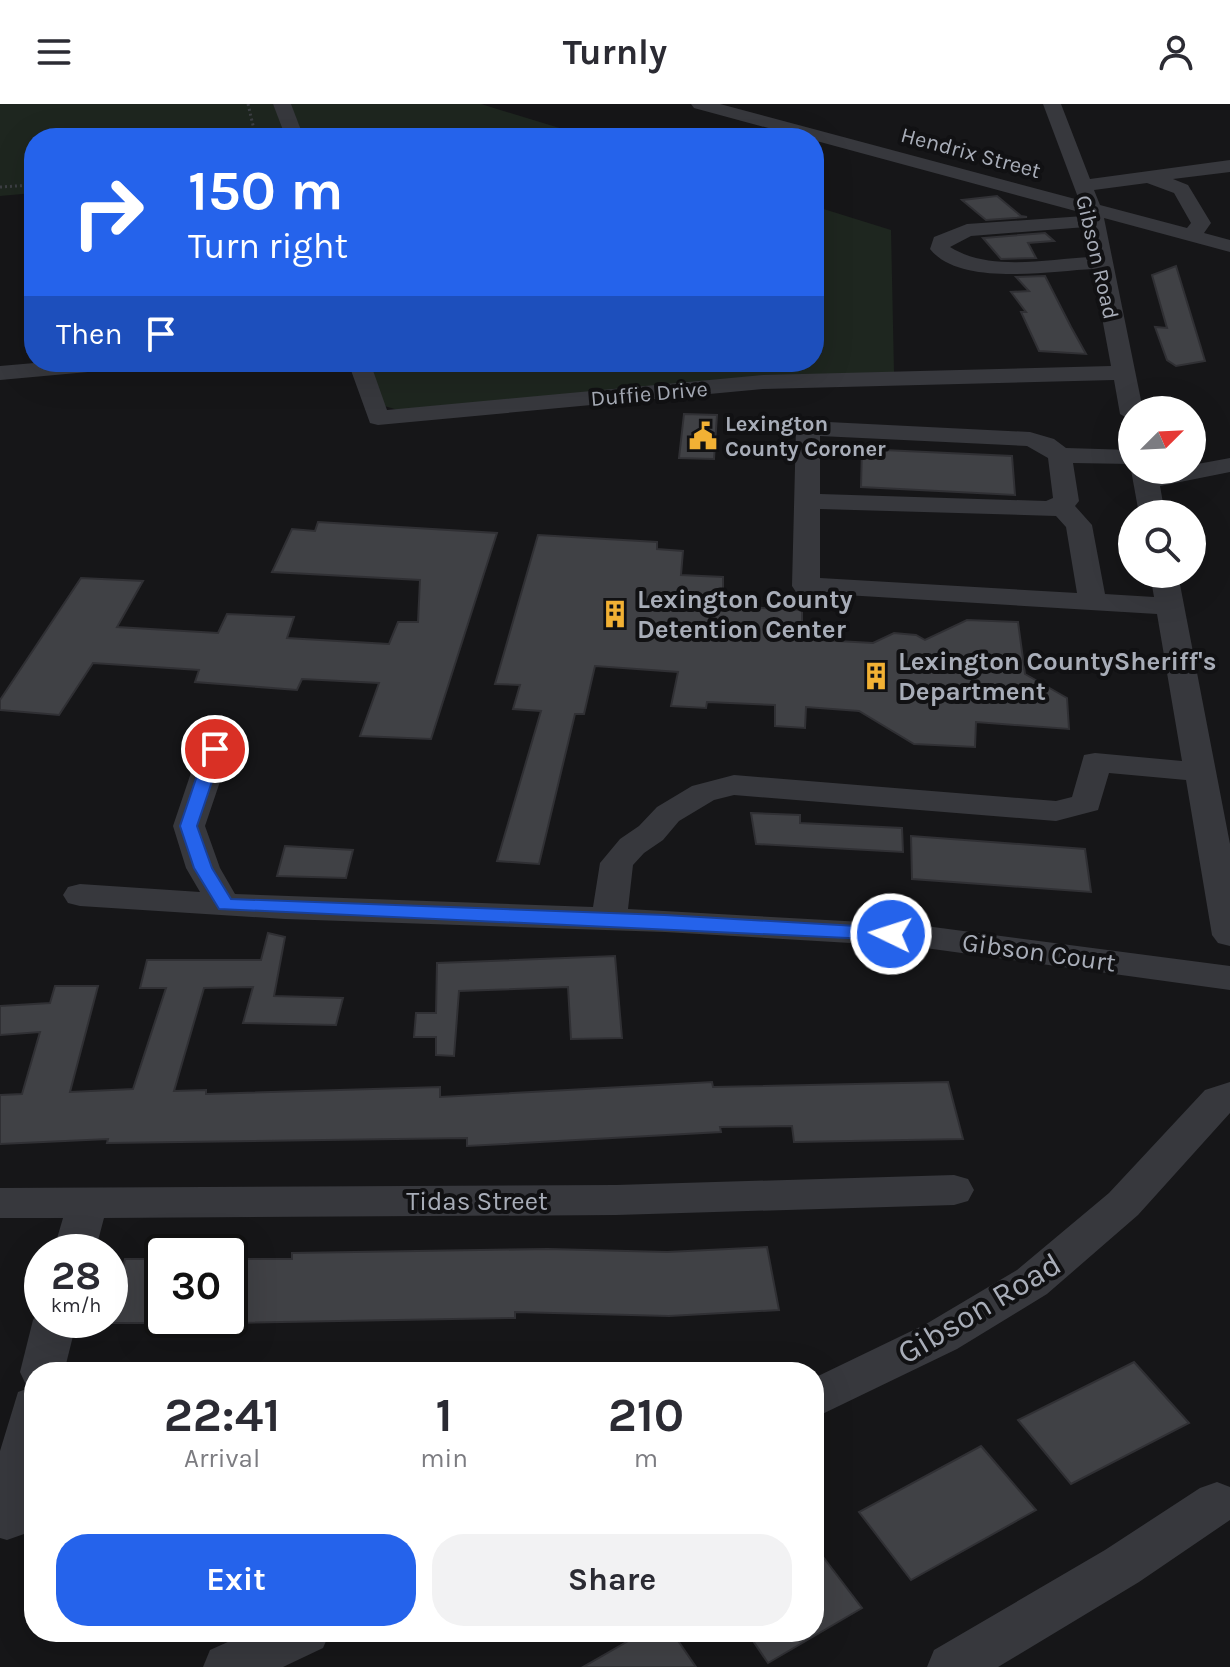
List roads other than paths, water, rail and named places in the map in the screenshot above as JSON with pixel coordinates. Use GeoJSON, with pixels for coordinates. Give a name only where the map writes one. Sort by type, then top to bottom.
{"type":"FeatureCollection","features":[{"type":"Feature","properties":{"kind":"street"},"geometry":{"type":"LineString","coordinates":[[282,104],[291,128]]}},
{"type":"Feature","properties":{"kind":"street","name":"Hendrix Street"},"geometry":{"type":"LineString","coordinates":[[700,104],[785,128]]}},
{"type":"Feature","properties":{"kind":"street","name":"Gibson Road"},"geometry":{"type":"LineString","coordinates":[[1052,104],[1093,215],[1128,396]]}},
{"type":"Feature","properties":{"kind":"street","name":"Hendrix Street"},"geometry":{"type":"LineString","coordinates":[[824,139],[1093,215],[1230,246]]}},
{"type":"Feature","properties":{"kind":"street"},"geometry":{"type":"LineString","coordinates":[[1082,186],[1230,166]]}},
{"type":"Feature","properties":{"kind":"street"},"geometry":{"type":"LineString","coordinates":[[1149,177],[1181,189],[1201,223],[1192,236]]}},
{"type":"Feature","properties":{"kind":"street"},"geometry":{"type":"LineString","coordinates":[[1093,215],[967,230],[941,241],[940,249],[949,258],[964,263],[991,266],[1102,263]]}},
{"type":"Feature","properties":{"kind":"street"},"geometry":{"type":"LineString","coordinates":[[0,361],[24,358]]}},
{"type":"Feature","properties":{"kind":"street"},"geometry":{"type":"LineString","coordinates":[[0,373],[24,371]]}},
{"type":"Feature","properties":{"kind":"street","name":"Duffie Drive"},"geometry":{"type":"LineString","coordinates":[[362,372],[378,418],[763,382],[1124,373]]}},
{"type":"Feature","properties":{"kind":"street"},"geometry":{"type":"LineString","coordinates":[[807,501],[1038,510],[1061,506],[1066,501],[1060,455],[1053,448],[1030,439],[808,428],[807,501],[806,586],[1170,606]]}},
{"type":"Feature","properties":{"kind":"street"},"geometry":{"type":"LineString","coordinates":[[1060,455],[1118,457]]}},
{"type":"Feature","properties":{"kind":"street"},"geometry":{"type":"LineString","coordinates":[[1206,468],[1230,465]]}},
{"type":"Feature","properties":{"kind":"street"},"geometry":{"type":"LineString","coordinates":[[1061,506],[1079,525],[1092,602]]}},
{"type":"Feature","properties":{"kind":"street"},"geometry":{"type":"LineString","coordinates":[[1167,588],[1202,772],[1225,868],[1230,935]]}},
{"type":"Feature","properties":{"kind":"street"},"geometry":{"type":"LineString","coordinates":[[215,749],[189,826],[203,868],[225,905]]}},
{"type":"Feature","properties":{"kind":"street"},"geometry":{"type":"LineString","coordinates":[[609,919],[617,863],[632,846],[651,833],[668,814],[703,793],[734,785],[1056,811],[1087,803],[1095,762],[1202,772]]}},
{"type":"Feature","properties":{"kind":"street","name":"Gibson Court"},"geometry":{"type":"LineString","coordinates":[[80,895],[225,905],[609,919],[918,936],[1230,978]]}},
{"type":"Feature","properties":{"kind":"street","name":"Gibson Road"},"geometry":{"type":"LineString","coordinates":[[824,1394],[993,1307],[1059,1262],[1125,1204],[1219,1100],[1230,1096]]}},
{"type":"Feature","properties":{"kind":"street","name":"Tidas Street"},"geometry":{"type":"LineString","coordinates":[[0,1203],[616,1200],[954,1190]]}},
{"type":"Feature","properties":{"kind":"street"},"geometry":{"type":"LineString","coordinates":[[79,1234],[88,1202]]}},
{"type":"Feature","properties":{"kind":"street"},"geometry":{"type":"LineString","coordinates":[[44,1362],[50,1338]]}},
{"type":"Feature","properties":{"kind":"street"},"geometry":{"type":"LineString","coordinates":[[14,1519],[24,1462]]}},
{"type":"Feature","properties":{"kind":"street"},"geometry":{"type":"LineString","coordinates":[[952,1667],[1122,1566],[1217,1503]]}},
{"type":"Feature","properties":{"kind":"street"},"geometry":{"type":"LineString","coordinates":[[228,1667],[283,1642]]}},
{"type":"Feature","properties":{"kind":"place","name":"Lexington County Coroner"},"geometry":{"type":"Point","coordinates":[703,436]}},
{"type":"Feature","properties":{"kind":"place","name":"Lexington County Detention Center"},"geometry":{"type":"Point","coordinates":[615,614]}},
{"type":"Feature","properties":{"kind":"place","name":"Lexington CountySheriff's Department"},"geometry":{"type":"Point","coordinates":[876,676]}}]}
